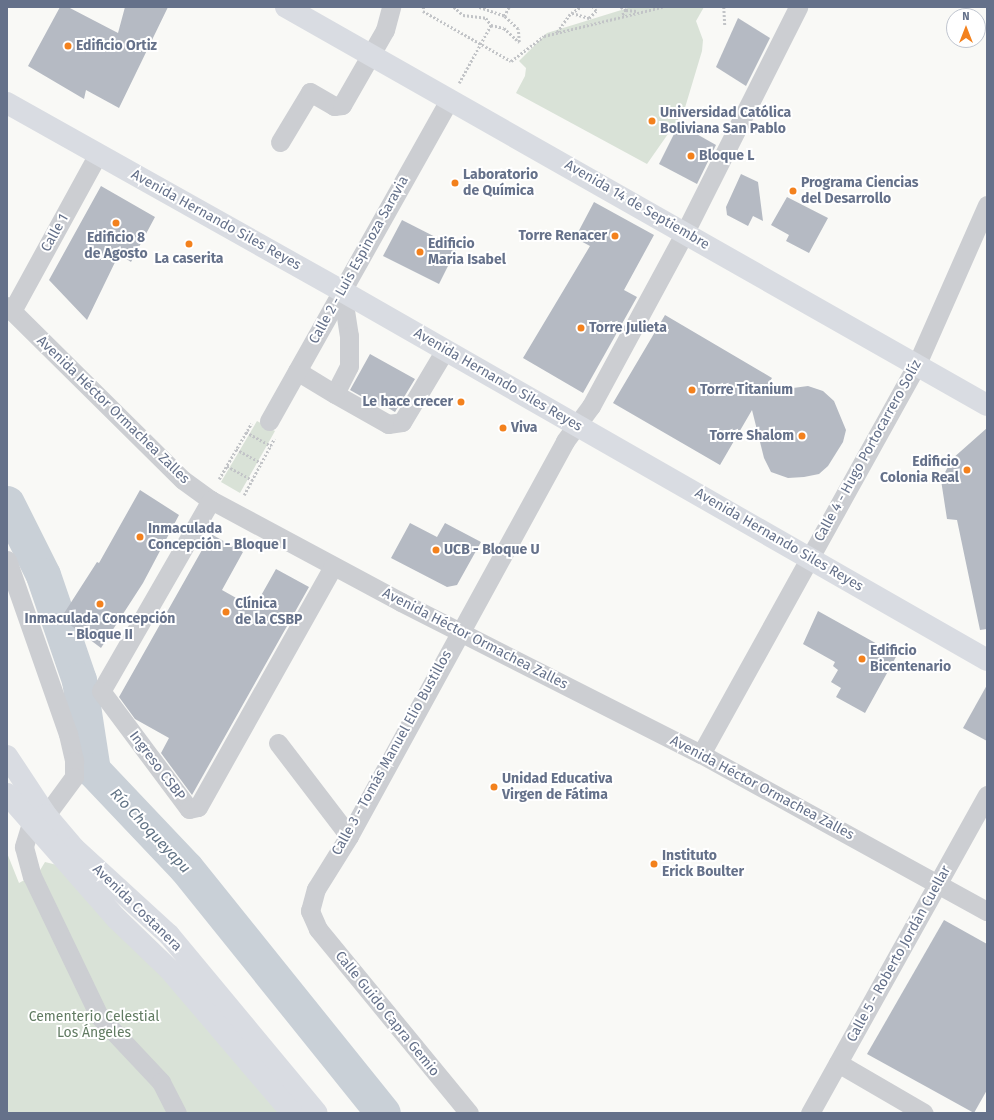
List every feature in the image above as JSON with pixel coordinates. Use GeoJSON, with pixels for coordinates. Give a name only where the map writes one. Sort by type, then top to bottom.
{"type":"FeatureCollection","features":[{"type":"Feature","properties":{"kind":"main road","name":"Avenida 14 de Septiembre"},"geometry":{"type":"LineString","coordinates":[[286,7],[371,53],[916,366],[987,405]]}},
{"type":"Feature","properties":{"kind":"main road","name":"Avenida Hernando Siles Reyes"},"geometry":{"type":"LineString","coordinates":[[7,103],[342,290],[987,660]]}},
{"type":"Feature","properties":{"kind":"main road","name":"Avenida Costanera"},"geometry":{"type":"LineString","coordinates":[[7,756],[39,818],[117,919],[170,970],[292,1113]]}},
{"type":"Feature","properties":{"kind":"main road","name":"Avenida Costanera"},"geometry":{"type":"LineString","coordinates":[[7,794],[39,818],[74,848],[169,935],[318,1113]]}},
{"type":"Feature","properties":{"kind":"street"},"geometry":{"type":"LineString","coordinates":[[280,142],[310,92],[334,106],[342,106],[389,21],[391,7]]}},
{"type":"Feature","properties":{"kind":"street","name":"Calle 3 - Tomás Manuel Elio Bustillos"},"geometry":{"type":"LineString","coordinates":[[310,911],[316,889],[349,836],[459,630],[576,424],[591,406],[685,232],[798,7]]}},
{"type":"Feature","properties":{"kind":"street","name":"Calle 2 - Luis Espinoza Saravia"},"geometry":{"type":"LineString","coordinates":[[269,421],[450,99]]}},
{"type":"Feature","properties":{"kind":"street","name":"Calle 1"},"geometry":{"type":"LineString","coordinates":[[9,309],[98,154]]}},
{"type":"Feature","properties":{"kind":"street","name":"Calle 4 - Hugo Portocarrero Solíz"},"geometry":{"type":"LineString","coordinates":[[701,754],[916,366],[987,205]]}},
{"type":"Feature","properties":{"kind":"street"},"geometry":{"type":"LineString","coordinates":[[335,394],[349,366],[349,336],[342,290]]}},
{"type":"Feature","properties":{"kind":"street","name":"Avenida Héctor Ormachea Zalles"},"geometry":{"type":"LineString","coordinates":[[9,309],[184,480],[211,500],[332,566],[701,754],[987,910]]}},
{"type":"Feature","properties":{"kind":"street"},"geometry":{"type":"LineString","coordinates":[[297,371],[388,424],[402,422],[445,350]]}},
{"type":"Feature","properties":{"kind":"street","name":"Ingreso CSBP"},"geometry":{"type":"LineString","coordinates":[[211,500],[101,691],[189,809],[198,807],[332,566]]}},
{"type":"Feature","properties":{"kind":"street"},"geometry":{"type":"LineString","coordinates":[[7,560],[68,734],[74,761],[74,777],[39,818],[24,847],[32,876],[99,1016],[161,1082],[177,1113]]}},
{"type":"Feature","properties":{"kind":"street"},"geometry":{"type":"LineString","coordinates":[[278,743],[349,836]]}},
{"type":"Feature","properties":{"kind":"street","name":"Calle 5 - Roberto Jordán Cuellar"},"geometry":{"type":"LineString","coordinates":[[810,1113],[987,795]]}},
{"type":"Feature","properties":{"kind":"street","name":"Calle Guido Capra Gemio"},"geometry":{"type":"LineString","coordinates":[[310,911],[318,929],[469,1113]]}},
{"type":"Feature","properties":{"kind":"street"},"geometry":{"type":"LineString","coordinates":[[838,1062],[924,1113]]}},
{"type":"Feature","properties":{"kind":"path"},"geometry":{"type":"LineString","coordinates":[[424,7],[423,11],[511,61],[544,36],[662,7]]}},
{"type":"Feature","properties":{"kind":"path"},"geometry":{"type":"LineString","coordinates":[[454,7],[463,15],[486,18],[491,25],[504,28],[518,42],[518,29],[504,16],[478,7]]}},
{"type":"Feature","properties":{"kind":"path"},"geometry":{"type":"LineString","coordinates":[[504,16],[509,7]]}},
{"type":"Feature","properties":{"kind":"path"},"geometry":{"type":"LineString","coordinates":[[557,33],[572,13],[581,7]]}},
{"type":"Feature","properties":{"kind":"path"},"geometry":{"type":"LineString","coordinates":[[572,13],[589,18],[596,11],[593,7]]}},
{"type":"Feature","properties":{"kind":"path"},"geometry":{"type":"LineString","coordinates":[[621,7],[626,10],[640,12]]}},
{"type":"Feature","properties":{"kind":"path"},"geometry":{"type":"LineString","coordinates":[[724,7],[725,25]]}},
{"type":"Feature","properties":{"kind":"path"},"geometry":{"type":"LineString","coordinates":[[621,16],[626,10]]}},
{"type":"Feature","properties":{"kind":"path"},"geometry":{"type":"LineString","coordinates":[[450,99],[491,25]]}},
{"type":"Feature","properties":{"kind":"path"},"geometry":{"type":"LineString","coordinates":[[218,479],[247,431],[270,446]]}},
{"type":"Feature","properties":{"kind":"path"},"geometry":{"type":"LineString","coordinates":[[244,495],[272,443]]}},
{"type":"Feature","properties":{"kind":"path"},"geometry":{"type":"LineString","coordinates":[[236,449],[261,463]]}},
{"type":"Feature","properties":{"kind":"path"},"geometry":{"type":"LineString","coordinates":[[226,466],[252,480]]}},
{"type":"Feature","properties":{"kind":"green space"},"geometry":{"type":"Polygon","coordinates":[[[631,7],[704,7],[696,21],[703,40],[702,51],[684,111],[647,164],[516,93],[525,76],[526,68],[519,61],[547,33],[631,7]]]}},
{"type":"Feature","properties":{"kind":"green space"},"geometry":{"type":"Polygon","coordinates":[[[257,421],[275,431],[240,493],[221,482],[257,421]]]}},
{"type":"Feature","properties":{"kind":"green space","name":"Cementerio Celestial Los Ángeles"},"geometry":{"type":"Polygon","coordinates":[[[7,853],[19,883],[39,872],[45,862],[57,865],[183,991],[280,1113],[7,1113],[7,853]]]}},
{"type":"Feature","properties":{"kind":"building"},"geometry":{"type":"Polygon","coordinates":[[[60,7],[68,7],[118,33],[125,7],[168,7],[119,108],[86,90],[84,99],[28,66],[60,7]]]}},
{"type":"Feature","properties":{"kind":"building"},"geometry":{"type":"Polygon","coordinates":[[[738,18],[770,38],[746,86],[716,67],[738,18]]]}},
{"type":"Feature","properties":{"kind":"building","name":"Bloque L"},"geometry":{"type":"Polygon","coordinates":[[[679,124],[716,145],[697,184],[659,164],[679,124]]]}},
{"type":"Feature","properties":{"kind":"building"},"geometry":{"type":"Polygon","coordinates":[[[741,174],[758,182],[763,221],[753,216],[748,226],[727,215],[726,207],[741,174]]]}},
{"type":"Feature","properties":{"kind":"building"},"geometry":{"type":"Polygon","coordinates":[[[101,186],[155,217],[131,262],[119,254],[87,320],[49,280],[101,186]]]}},
{"type":"Feature","properties":{"kind":"building"},"geometry":{"type":"Polygon","coordinates":[[[787,197],[828,218],[809,253],[786,241],[789,235],[771,225],[787,197]]]}},
{"type":"Feature","properties":{"kind":"building","name":"Torre Julieta"},"geometry":{"type":"Polygon","coordinates":[[[594,202],[654,235],[624,290],[637,297],[583,393],[523,358],[590,246],[575,238],[594,202]]]}},
{"type":"Feature","properties":{"kind":"building","name":"Edificio Maria Isabel"},"geometry":{"type":"Polygon","coordinates":[[[402,220],[457,248],[439,284],[383,256],[402,220]]]}},
{"type":"Feature","properties":{"kind":"building","name":"Torre Titanium"},"geometry":{"type":"Polygon","coordinates":[[[665,315],[772,378],[763,392],[808,386],[823,391],[834,401],[846,430],[843,442],[828,466],[819,474],[804,477],[788,478],[771,472],[764,458],[752,410],[720,465],[613,403],[665,315]]]}},
{"type":"Feature","properties":{"kind":"building"},"geometry":{"type":"Polygon","coordinates":[[[370,354],[415,379],[395,412],[383,405],[382,408],[350,390],[370,354]]]}},
{"type":"Feature","properties":{"kind":"building","name":"Edificio Colonia Real"},"geometry":{"type":"Polygon","coordinates":[[[987,428],[987,629],[980,630],[957,520],[947,519],[941,480],[952,459],[987,428]]]}},
{"type":"Feature","properties":{"kind":"building"},"geometry":{"type":"Polygon","coordinates":[[[140,490],[179,515],[143,583],[101,648],[61,618],[97,562],[99,563],[140,490]]]}},
{"type":"Feature","properties":{"kind":"building","name":"UCB - Bloque U"},"geometry":{"type":"Polygon","coordinates":[[[410,523],[437,537],[445,523],[481,542],[457,585],[447,587],[391,558],[410,523]]]}},
{"type":"Feature","properties":{"kind":"building"},"geometry":{"type":"Polygon","coordinates":[[[211,534],[243,552],[222,590],[254,608],[276,569],[309,587],[192,795],[161,753],[169,738],[135,719],[119,697],[211,534]]]}},
{"type":"Feature","properties":{"kind":"building","name":"Edificio Bicentenario"},"geometry":{"type":"Polygon","coordinates":[[[818,611],[897,655],[865,713],[836,697],[841,688],[831,682],[838,670],[833,666],[835,662],[803,644],[818,611]]]}},
{"type":"Feature","properties":{"kind":"building"},"geometry":{"type":"Polygon","coordinates":[[[987,685],[987,741],[963,728],[987,685]]]}},
{"type":"Feature","properties":{"kind":"building"},"geometry":{"type":"Polygon","coordinates":[[[944,920],[987,944],[987,1090],[974,1113],[867,1054],[944,920]]]}},
{"type":"Feature","properties":{"kind":"waterway","name":"Río Choqueyapu"},"geometry":{"type":"LineString","coordinates":[[7,503],[43,575],[79,680],[93,770],[186,868],[383,1113]]}},
{"type":"Feature","properties":{"kind":"place","name":"Edificio Ortiz"},"geometry":{"type":"Point","coordinates":[68,46]}},
{"type":"Feature","properties":{"kind":"place","name":"Universidad Católica Boliviana San Pablo"},"geometry":{"type":"Point","coordinates":[652,121]}},
{"type":"Feature","properties":{"kind":"place","name":"Bloque L"},"geometry":{"type":"Point","coordinates":[691,156]}},
{"type":"Feature","properties":{"kind":"place","name":"Laboratorio de Química"},"geometry":{"type":"Point","coordinates":[455,183]}},
{"type":"Feature","properties":{"kind":"place","name":"Programa Ciencias del Desarrollo"},"geometry":{"type":"Point","coordinates":[793,191]}},
{"type":"Feature","properties":{"kind":"place","name":"Edificio 8 de Agosto"},"geometry":{"type":"Point","coordinates":[116,223]}},
{"type":"Feature","properties":{"kind":"place","name":"Torre Renacer"},"geometry":{"type":"Point","coordinates":[615,236]}},
{"type":"Feature","properties":{"kind":"place","name":"La caserita"},"geometry":{"type":"Point","coordinates":[189,244]}},
{"type":"Feature","properties":{"kind":"place","name":"Edificio Maria Isabel"},"geometry":{"type":"Point","coordinates":[420,252]}},
{"type":"Feature","properties":{"kind":"place","name":"Torre Julieta"},"geometry":{"type":"Point","coordinates":[581,328]}},
{"type":"Feature","properties":{"kind":"place","name":"Torre Titanium"},"geometry":{"type":"Point","coordinates":[692,390]}},
{"type":"Feature","properties":{"kind":"place","name":"Le hace crecer"},"geometry":{"type":"Point","coordinates":[461,402]}},
{"type":"Feature","properties":{"kind":"place","name":"Viva"},"geometry":{"type":"Point","coordinates":[503,428]}},
{"type":"Feature","properties":{"kind":"place","name":"Torre Shalom"},"geometry":{"type":"Point","coordinates":[802,436]}},
{"type":"Feature","properties":{"kind":"place","name":"Edificio Colonia Real"},"geometry":{"type":"Point","coordinates":[967,470]}},
{"type":"Feature","properties":{"kind":"place","name":"Inmaculada Concepción - Bloque I"},"geometry":{"type":"Point","coordinates":[140,537]}},
{"type":"Feature","properties":{"kind":"place","name":"UCB - Bloque U"},"geometry":{"type":"Point","coordinates":[436,550]}},
{"type":"Feature","properties":{"kind":"place","name":"Inmaculada Concepción - Bloque II"},"geometry":{"type":"Point","coordinates":[100,604]}},
{"type":"Feature","properties":{"kind":"place","name":"Clínica de la CSBP"},"geometry":{"type":"Point","coordinates":[226,612]}},
{"type":"Feature","properties":{"kind":"place","name":"Edificio Bicentenario"},"geometry":{"type":"Point","coordinates":[862,659]}},
{"type":"Feature","properties":{"kind":"place","name":"Unidad Educativa Virgen de Fátima"},"geometry":{"type":"Point","coordinates":[494,787]}},
{"type":"Feature","properties":{"kind":"place","name":"Instituto Erick Boulter"},"geometry":{"type":"Point","coordinates":[654,864]}}]}
